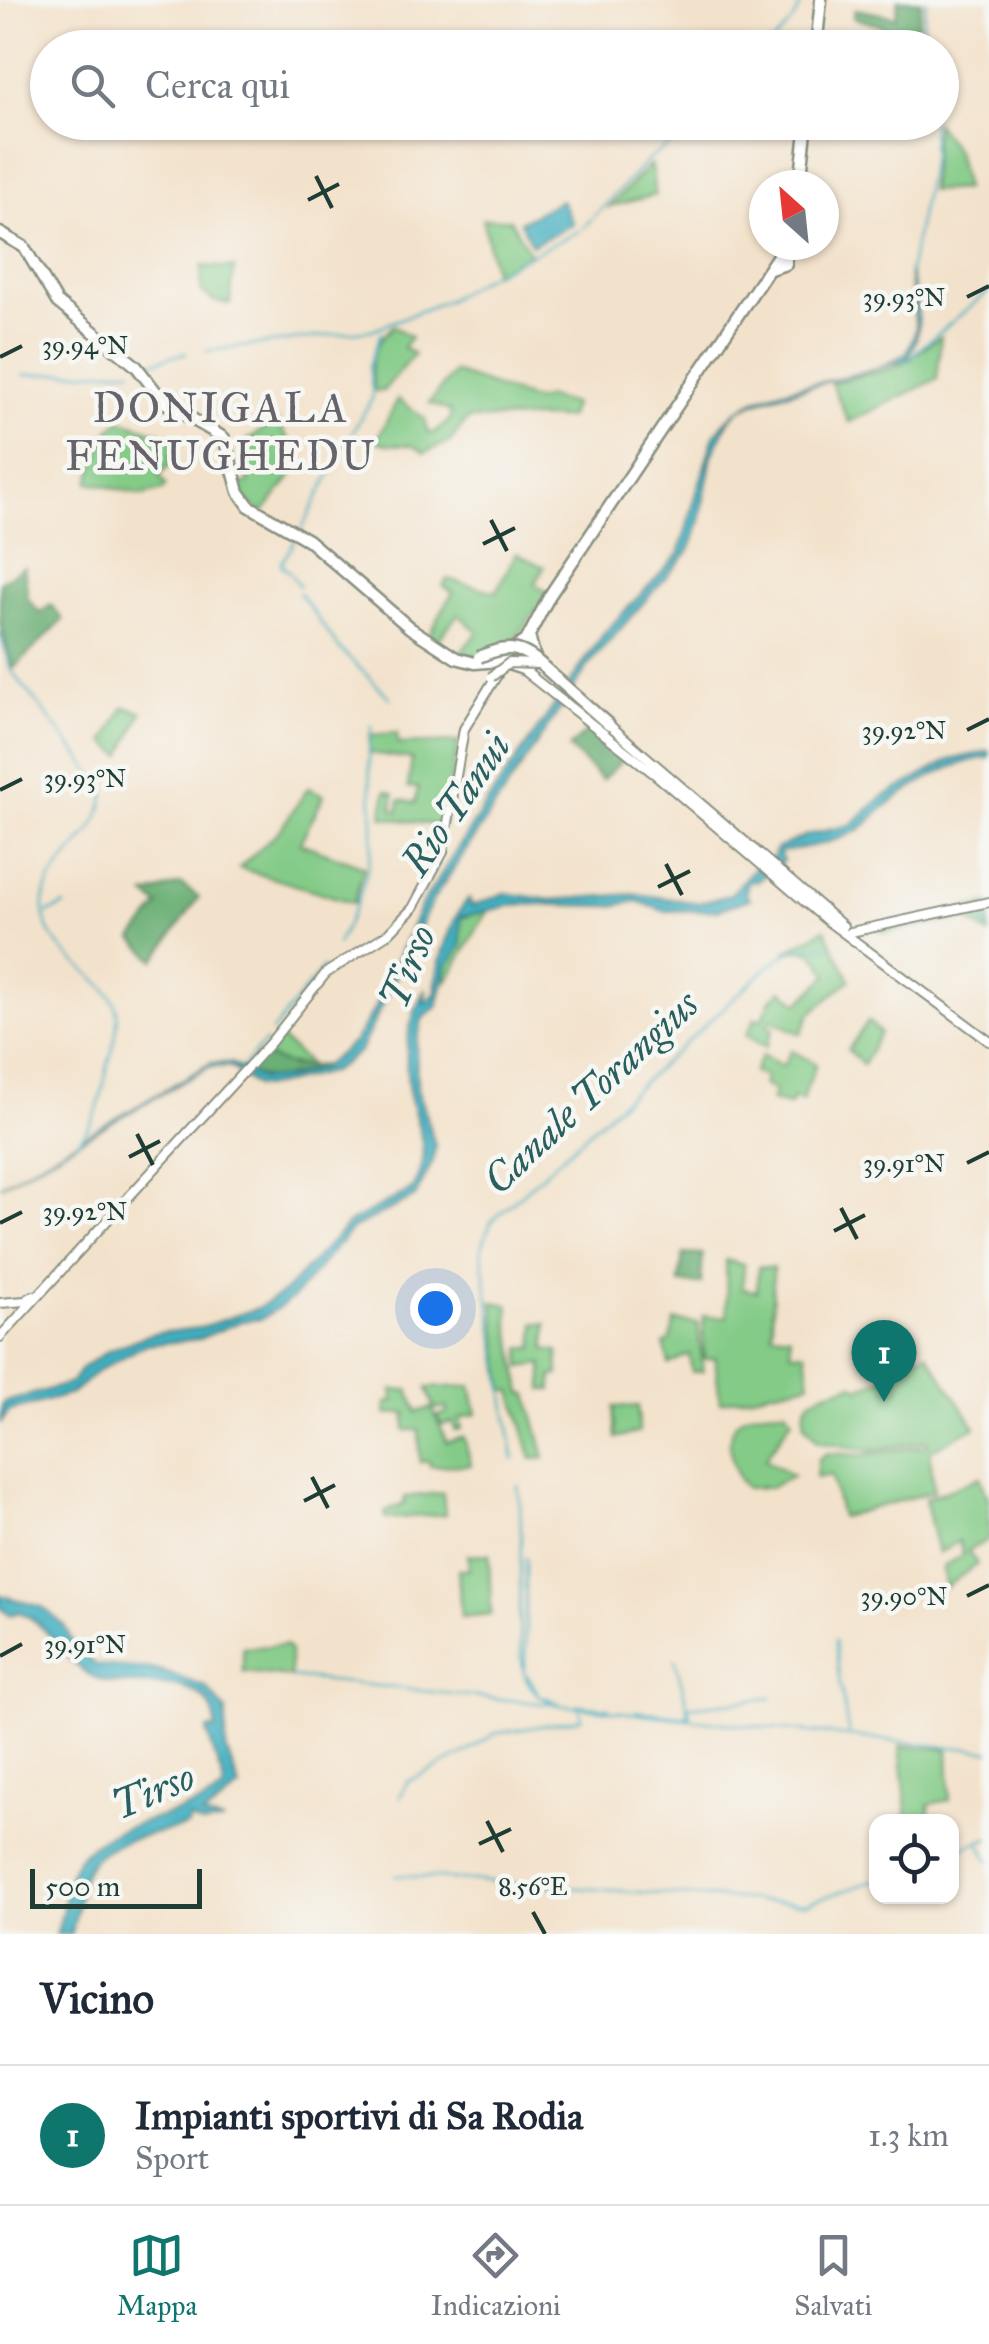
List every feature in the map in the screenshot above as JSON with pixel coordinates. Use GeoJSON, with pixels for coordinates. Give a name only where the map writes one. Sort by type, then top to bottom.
{"type":"FeatureCollection","features":[{"type":"Feature","properties":{"kind":"main road"},"geometry":{"type":"LineString","coordinates":[[817,30],[821,0]]}},
{"type":"Feature","properties":{"kind":"main road"},"geometry":{"type":"LineString","coordinates":[[802,170],[805,140]]}},
{"type":"Feature","properties":{"kind":"main road"},"geometry":{"type":"LineString","coordinates":[[0,233],[28,251],[57,302],[136,366],[164,402],[226,440],[239,492],[249,506],[308,540],[410,628],[450,654],[503,669],[556,695],[576,700]]}},
{"type":"Feature","properties":{"kind":"main road"},"geometry":{"type":"LineString","coordinates":[[0,1335],[10,1305],[48,1284],[238,1078],[332,967],[401,922],[436,871],[469,716],[503,669],[526,647],[560,579],[778,260]]}},
{"type":"Feature","properties":{"kind":"main road"},"geometry":{"type":"LineString","coordinates":[[503,669],[526,647]]}},
{"type":"Feature","properties":{"kind":"main road"},"geometry":{"type":"LineString","coordinates":[[503,669],[534,664],[526,647]]}},
{"type":"Feature","properties":{"kind":"main road"},"geometry":{"type":"LineString","coordinates":[[526,647],[576,700],[671,780]]}},
{"type":"Feature","properties":{"kind":"main road"},"geometry":{"type":"LineString","coordinates":[[450,654],[479,658],[501,648],[517,648],[546,669],[576,700],[840,926],[989,1040]]}},
{"type":"Feature","properties":{"kind":"main road"},"geometry":{"type":"LineString","coordinates":[[503,669],[515,662],[546,669]]}},
{"type":"Feature","properties":{"kind":"main road"},"geometry":{"type":"LineString","coordinates":[[851,932],[989,902]]}},
{"type":"Feature","properties":{"kind":"main road"},"geometry":{"type":"LineString","coordinates":[[840,926],[865,945]]}},
{"type":"Feature","properties":{"kind":"main road"},"geometry":{"type":"LineString","coordinates":[[865,945],[863,934],[872,926]]}},
{"type":"Feature","properties":{"kind":"main road"},"geometry":{"type":"LineString","coordinates":[[0,1335],[13,1316],[10,1305]]}},
{"type":"Feature","properties":{"kind":"green space"},"geometry":{"type":"Polygon","coordinates":[[[898,0],[921,1],[917,30],[886,30],[853,18],[855,9],[896,17],[898,0]]]}},
{"type":"Feature","properties":{"kind":"green space"},"geometry":{"type":"Polygon","coordinates":[[[934,140],[948,140],[956,151],[965,189],[930,191],[934,140]]]}},
{"type":"Feature","properties":{"kind":"green space"},"geometry":{"type":"Polygon","coordinates":[[[651,164],[655,195],[609,207],[651,164]]]}},
{"type":"Feature","properties":{"kind":"green space"},"geometry":{"type":"Polygon","coordinates":[[[483,219],[510,219],[530,254],[494,273],[483,219]]]}},
{"type":"Feature","properties":{"kind":"green space"},"geometry":{"type":"Polygon","coordinates":[[[202,266],[234,268],[230,304],[214,301],[201,291],[202,266]]]}},
{"type":"Feature","properties":{"kind":"green space"},"geometry":{"type":"Polygon","coordinates":[[[393,326],[411,337],[403,347],[414,354],[383,391],[375,391],[373,356],[380,340],[393,326]]]}},
{"type":"Feature","properties":{"kind":"green space"},"geometry":{"type":"Polygon","coordinates":[[[941,336],[937,379],[849,422],[831,383],[896,367],[941,336]]]}},
{"type":"Feature","properties":{"kind":"green space"},"geometry":{"type":"Polygon","coordinates":[[[454,372],[536,401],[547,397],[573,404],[569,417],[468,419],[451,441],[424,453],[413,446],[376,441],[398,399],[425,419],[427,432],[433,433],[449,421],[451,412],[429,403],[454,372]]]}},
{"type":"Feature","properties":{"kind":"green space"},"geometry":{"type":"Polygon","coordinates":[[[120,420],[175,438],[169,466],[159,475],[166,485],[163,490],[143,495],[89,482],[106,434],[120,420]]]}},
{"type":"Feature","properties":{"kind":"green space"},"geometry":{"type":"Polygon","coordinates":[[[276,420],[291,443],[288,458],[303,461],[263,513],[247,502],[239,486],[249,482],[243,444],[276,420]]]}},
{"type":"Feature","properties":{"kind":"green space"},"geometry":{"type":"Polygon","coordinates":[[[516,553],[544,567],[535,584],[548,593],[512,640],[488,654],[458,655],[478,632],[458,614],[438,640],[429,635],[453,592],[443,586],[447,579],[496,592],[516,553]]]}},
{"type":"Feature","properties":{"kind":"green space"},"geometry":{"type":"Polygon","coordinates":[[[24,567],[28,599],[40,613],[51,605],[63,620],[13,669],[0,623],[0,582],[24,567]]]}},
{"type":"Feature","properties":{"kind":"green space"},"geometry":{"type":"Polygon","coordinates":[[[124,707],[142,712],[122,756],[105,742],[124,707]]]}},
{"type":"Feature","properties":{"kind":"green space"},"geometry":{"type":"Polygon","coordinates":[[[592,726],[627,756],[602,780],[569,748],[592,726]]]}},
{"type":"Feature","properties":{"kind":"green space"},"geometry":{"type":"Polygon","coordinates":[[[397,733],[398,744],[459,742],[442,826],[382,817],[386,791],[394,794],[392,809],[398,811],[400,800],[415,803],[418,788],[408,787],[412,759],[369,753],[370,735],[397,733]]]}},
{"type":"Feature","properties":{"kind":"green space"},"geometry":{"type":"Polygon","coordinates":[[[308,788],[324,795],[300,843],[364,867],[354,903],[239,868],[280,830],[308,788]]]}},
{"type":"Feature","properties":{"kind":"green space"},"geometry":{"type":"Polygon","coordinates":[[[181,884],[199,897],[155,960],[133,939],[159,906],[146,895],[181,884]]]}},
{"type":"Feature","properties":{"kind":"green space"},"geometry":{"type":"Polygon","coordinates":[[[989,904],[989,934],[966,919],[882,933],[877,927],[989,904]]]}},
{"type":"Feature","properties":{"kind":"green space"},"geometry":{"type":"Polygon","coordinates":[[[488,910],[446,983],[446,967],[460,942],[461,918],[488,910]]]}},
{"type":"Feature","properties":{"kind":"green space"},"geometry":{"type":"Polygon","coordinates":[[[825,929],[850,980],[810,1014],[801,1034],[771,1020],[768,1026],[773,1029],[766,1047],[746,1036],[755,1018],[762,1020],[770,1001],[782,990],[799,1003],[828,975],[812,953],[785,952],[825,929]]]}},
{"type":"Feature","properties":{"kind":"green space"},"geometry":{"type":"Polygon","coordinates":[[[868,1021],[880,1033],[863,1065],[848,1050],[868,1021]]]}},
{"type":"Feature","properties":{"kind":"green space"},"geometry":{"type":"Polygon","coordinates":[[[278,1036],[310,1065],[276,1063],[263,1055],[278,1036]]]}},
{"type":"Feature","properties":{"kind":"green space"},"geometry":{"type":"Polygon","coordinates":[[[791,1050],[816,1064],[802,1101],[793,1098],[790,1105],[771,1101],[775,1091],[763,1085],[766,1077],[754,1072],[762,1055],[783,1066],[791,1050]]]}},
{"type":"Feature","properties":{"kind":"green space"},"geometry":{"type":"Polygon","coordinates":[[[263,1055],[294,1067],[326,1065],[273,1080],[246,1073],[263,1055]]]}},
{"type":"Feature","properties":{"kind":"green space"},"geometry":{"type":"Polygon","coordinates":[[[683,1254],[703,1255],[701,1284],[679,1283],[683,1254]]]}},
{"type":"Feature","properties":{"kind":"green space"},"geometry":{"type":"Polygon","coordinates":[[[726,1260],[744,1265],[742,1289],[757,1291],[758,1267],[773,1268],[772,1333],[790,1335],[791,1352],[806,1352],[810,1383],[720,1402],[715,1358],[704,1359],[703,1316],[727,1317],[726,1260]]]}},
{"type":"Feature","properties":{"kind":"green space"},"geometry":{"type":"Polygon","coordinates":[[[493,1302],[509,1305],[522,1393],[528,1394],[545,1458],[532,1459],[512,1391],[504,1391],[493,1302]]]}},
{"type":"Feature","properties":{"kind":"green space"},"geometry":{"type":"Polygon","coordinates":[[[675,1321],[698,1323],[703,1371],[692,1372],[689,1354],[669,1364],[664,1344],[670,1341],[675,1321]]]}},
{"type":"Feature","properties":{"kind":"green space"},"geometry":{"type":"Polygon","coordinates":[[[535,1323],[547,1324],[545,1349],[558,1351],[559,1375],[552,1376],[552,1390],[543,1390],[543,1364],[521,1367],[521,1348],[534,1348],[535,1323]]]}},
{"type":"Feature","properties":{"kind":"green space"},"geometry":{"type":"Polygon","coordinates":[[[927,1353],[975,1427],[930,1451],[934,1491],[841,1517],[831,1475],[816,1478],[818,1459],[827,1453],[864,1455],[928,1445],[926,1441],[870,1451],[818,1441],[805,1425],[806,1406],[817,1396],[852,1384],[860,1388],[911,1366],[911,1360],[927,1353]]]}},
{"type":"Feature","properties":{"kind":"green space"},"geometry":{"type":"Polygon","coordinates":[[[471,1386],[477,1414],[460,1418],[462,1429],[455,1430],[453,1422],[442,1425],[438,1416],[447,1413],[446,1407],[435,1409],[427,1388],[471,1386]]]}},
{"type":"Feature","properties":{"kind":"green space"},"geometry":{"type":"Polygon","coordinates":[[[392,1390],[409,1390],[417,1412],[432,1408],[447,1442],[464,1437],[471,1465],[430,1466],[429,1461],[420,1462],[419,1430],[405,1430],[406,1413],[386,1414],[386,1403],[394,1402],[392,1390]]]}},
{"type":"Feature","properties":{"kind":"green space"},"geometry":{"type":"Polygon","coordinates":[[[638,1406],[639,1432],[616,1438],[614,1407],[638,1406]]]}},
{"type":"Feature","properties":{"kind":"green space"},"geometry":{"type":"Polygon","coordinates":[[[785,1410],[792,1419],[765,1459],[793,1476],[771,1487],[747,1488],[732,1459],[734,1425],[749,1414],[785,1410]]]}},
{"type":"Feature","properties":{"kind":"green space"},"geometry":{"type":"Polygon","coordinates":[[[980,1477],[989,1501],[989,1539],[968,1551],[977,1564],[945,1588],[943,1567],[963,1555],[959,1541],[938,1554],[925,1499],[980,1477]]]}},
{"type":"Feature","properties":{"kind":"green space"},"geometry":{"type":"Polygon","coordinates":[[[443,1493],[445,1514],[386,1519],[385,1512],[404,1504],[405,1497],[443,1493]]]}},
{"type":"Feature","properties":{"kind":"green space"},"geometry":{"type":"Polygon","coordinates":[[[489,1554],[491,1614],[461,1617],[458,1570],[469,1570],[468,1555],[489,1554]]]}},
{"type":"Feature","properties":{"kind":"green space"},"geometry":{"type":"Polygon","coordinates":[[[285,1645],[290,1651],[290,1677],[243,1672],[243,1648],[285,1645]]]}},
{"type":"Feature","properties":{"kind":"green space"},"geometry":{"type":"Polygon","coordinates":[[[900,1746],[948,1749],[950,1800],[929,1804],[930,1814],[907,1814],[900,1746]]]}},
{"type":"Feature","properties":{"kind":"water"},"geometry":{"type":"Polygon","coordinates":[[[561,200],[573,224],[532,245],[520,222],[561,200]]]}},
{"type":"Feature","properties":{"kind":"water"},"geometry":{"type":"Polygon","coordinates":[[[909,270],[918,316],[916,338],[906,358],[910,359],[872,369],[907,352],[916,330],[909,270]]]}},
{"type":"Feature","properties":{"kind":"water"},"geometry":{"type":"Polygon","coordinates":[[[840,378],[767,398],[744,407],[778,392],[840,378]]]}},
{"type":"Feature","properties":{"kind":"water"},"geometry":{"type":"Polygon","coordinates":[[[737,412],[712,455],[699,525],[689,551],[591,662],[432,901],[360,1051],[333,1071],[268,1087],[256,1086],[230,1066],[209,1067],[0,1186],[211,1063],[231,1063],[261,1079],[290,1077],[323,1067],[355,1041],[375,1008],[421,906],[488,801],[605,632],[679,554],[713,438],[731,416],[737,412]]]}},
{"type":"Feature","properties":{"kind":"water"},"geometry":{"type":"Polygon","coordinates":[[[989,751],[989,758],[963,763],[921,782],[857,831],[828,842],[779,852],[783,861],[757,882],[749,881],[745,893],[750,899],[717,910],[664,911],[637,901],[612,906],[517,904],[461,917],[461,946],[446,967],[437,1007],[422,1019],[416,1046],[417,1088],[435,1145],[433,1161],[415,1197],[352,1229],[292,1299],[261,1319],[241,1321],[199,1339],[145,1345],[98,1371],[71,1394],[9,1411],[0,1424],[3,1403],[71,1383],[82,1368],[109,1350],[150,1334],[199,1328],[258,1308],[284,1292],[349,1223],[412,1189],[423,1148],[408,1085],[409,1035],[426,988],[424,1003],[436,993],[446,943],[469,899],[472,906],[505,893],[551,900],[636,894],[699,903],[730,895],[756,866],[772,859],[776,849],[807,835],[851,825],[881,798],[950,760],[989,751]]]}},
{"type":"Feature","properties":{"kind":"water"},"geometry":{"type":"Polygon","coordinates":[[[0,1595],[42,1607],[64,1625],[74,1646],[96,1665],[159,1670],[206,1687],[226,1711],[226,1749],[240,1788],[203,1817],[224,1822],[202,1825],[189,1819],[188,1826],[126,1841],[98,1855],[82,1881],[71,1934],[56,1934],[70,1874],[81,1856],[116,1832],[183,1810],[222,1791],[224,1784],[207,1732],[209,1728],[216,1730],[212,1710],[202,1697],[188,1690],[115,1683],[88,1674],[32,1619],[20,1612],[9,1615],[0,1607],[0,1595]]]}},
{"type":"Feature","properties":{"kind":"waterway"},"geometry":{"type":"LineString","coordinates":[[792,21],[804,0]]}},
{"type":"Feature","properties":{"kind":"waterway"},"geometry":{"type":"LineString","coordinates":[[922,30],[926,0]]}},
{"type":"Feature","properties":{"kind":"waterway"},"geometry":{"type":"LineString","coordinates":[[784,30],[790,24]]}},
{"type":"Feature","properties":{"kind":"waterway"},"geometry":{"type":"LineString","coordinates":[[583,228],[649,159],[677,140]]}},
{"type":"Feature","properties":{"kind":"waterway"},"geometry":{"type":"LineString","coordinates":[[909,273],[932,140]]}},
{"type":"Feature","properties":{"kind":"waterway"},"geometry":{"type":"LineString","coordinates":[[489,275],[579,231]]}},
{"type":"Feature","properties":{"kind":"waterway"},"geometry":{"type":"LineString","coordinates":[[207,351],[372,330],[448,300],[487,276]]}},
{"type":"Feature","properties":{"kind":"waterway"},"geometry":{"type":"LineString","coordinates":[[910,357],[989,291]]}},
{"type":"Feature","properties":{"kind":"waterway"},"geometry":{"type":"LineString","coordinates":[[353,431],[373,397],[369,366],[381,333]]}},
{"type":"Feature","properties":{"kind":"waterway"},"geometry":{"type":"LineString","coordinates":[[141,365],[186,353]]}},
{"type":"Feature","properties":{"kind":"waterway"},"geometry":{"type":"LineString","coordinates":[[24,375],[132,370]]}},
{"type":"Feature","properties":{"kind":"waterway"},"geometry":{"type":"LineString","coordinates":[[301,530],[351,434]]}},
{"type":"Feature","properties":{"kind":"waterway"},"geometry":{"type":"LineString","coordinates":[[290,573],[281,564],[296,539]]}},
{"type":"Feature","properties":{"kind":"waterway"},"geometry":{"type":"LineString","coordinates":[[292,576],[299,586]]}},
{"type":"Feature","properties":{"kind":"waterway"},"geometry":{"type":"LineString","coordinates":[[299,593],[337,645]]}},
{"type":"Feature","properties":{"kind":"waterway"},"geometry":{"type":"LineString","coordinates":[[0,633],[11,670],[105,789],[96,822],[55,873],[44,901],[53,937],[103,986],[117,1013],[100,1102],[93,1120],[76,1143]]}},
{"type":"Feature","properties":{"kind":"waterway"},"geometry":{"type":"LineString","coordinates":[[338,647],[390,698]]}},
{"type":"Feature","properties":{"kind":"waterway"},"geometry":{"type":"LineString","coordinates":[[337,944],[361,891],[372,848],[372,726]]}},
{"type":"Feature","properties":{"kind":"waterway"},"geometry":{"type":"LineString","coordinates":[[48,913],[65,905]]}},
{"type":"Feature","properties":{"kind":"waterway","name":"Canale Torangius"},"geometry":{"type":"LineString","coordinates":[[968,916],[978,916],[988,930]]}},
{"type":"Feature","properties":{"kind":"waterway","name":"Canale Torangius"},"geometry":{"type":"LineString","coordinates":[[514,1459],[481,1250],[491,1222],[769,966],[792,950],[831,946]]}},
{"type":"Feature","properties":{"kind":"waterway"},"geometry":{"type":"LineString","coordinates":[[313,980],[323,967]]}},
{"type":"Feature","properties":{"kind":"waterway"},"geometry":{"type":"LineString","coordinates":[[272,1032],[311,982]]}},
{"type":"Feature","properties":{"kind":"waterway"},"geometry":{"type":"LineString","coordinates":[[240,1069],[266,1041]]}},
{"type":"Feature","properties":{"kind":"waterway"},"geometry":{"type":"LineString","coordinates":[[518,1486],[523,1667],[526,1679],[551,1703]]}},
{"type":"Feature","properties":{"kind":"waterway"},"geometry":{"type":"LineString","coordinates":[[525,1667],[526,1558]]}},
{"type":"Feature","properties":{"kind":"waterway"},"geometry":{"type":"LineString","coordinates":[[835,1640],[840,1687]]}},
{"type":"Feature","properties":{"kind":"waterway"},"geometry":{"type":"LineString","coordinates":[[675,1659],[691,1718]]}},
{"type":"Feature","properties":{"kind":"waterway"},"geometry":{"type":"LineString","coordinates":[[528,1676],[537,1691]]}},
{"type":"Feature","properties":{"kind":"waterway"},"geometry":{"type":"LineString","coordinates":[[292,1677],[989,1751]]}},
{"type":"Feature","properties":{"kind":"waterway"},"geometry":{"type":"LineString","coordinates":[[841,1689],[849,1736]]}},
{"type":"Feature","properties":{"kind":"waterway"},"geometry":{"type":"LineString","coordinates":[[544,1697],[559,1703]]}},
{"type":"Feature","properties":{"kind":"waterway"},"geometry":{"type":"LineString","coordinates":[[636,1711],[688,1717],[687,1707],[771,1698]]}},
{"type":"Feature","properties":{"kind":"waterway"},"geometry":{"type":"LineString","coordinates":[[577,1705],[609,1708]]}},
{"type":"Feature","properties":{"kind":"waterway"},"geometry":{"type":"LineString","coordinates":[[400,1798],[407,1782],[464,1754],[494,1734],[581,1719],[580,1711]]}},
{"type":"Feature","properties":{"kind":"waterway"},"geometry":{"type":"LineString","coordinates":[[959,1849],[989,1838]]}},
{"type":"Feature","properties":{"kind":"waterway"},"geometry":{"type":"LineString","coordinates":[[980,1844],[989,1860]]}},
{"type":"Feature","properties":{"kind":"waterway"},"geometry":{"type":"LineString","coordinates":[[396,1875],[805,1904],[869,1882]]}},
{"type":"Feature","properties":{"kind":"place","name":"Impianti sportivi di Sa Rodia"},"geometry":{"type":"Point","coordinates":[884,1402]}},
{"type":"Feature","properties":{"kind":"district","name":"DONIGALA FENUGHEDU"},"geometry":{"type":"Point","coordinates":[221,432]}},
{"type":"Feature","properties":{"kind":"water label","name":"Rio Tanui"},"geometry":{"type":"Point","coordinates":[456,804]}},
{"type":"Feature","properties":{"kind":"water label","name":"Tirso"},"geometry":{"type":"Point","coordinates":[408,967]}},
{"type":"Feature","properties":{"kind":"water label","name":"Tirso"},"geometry":{"type":"Point","coordinates":[153,1791]}}]}
